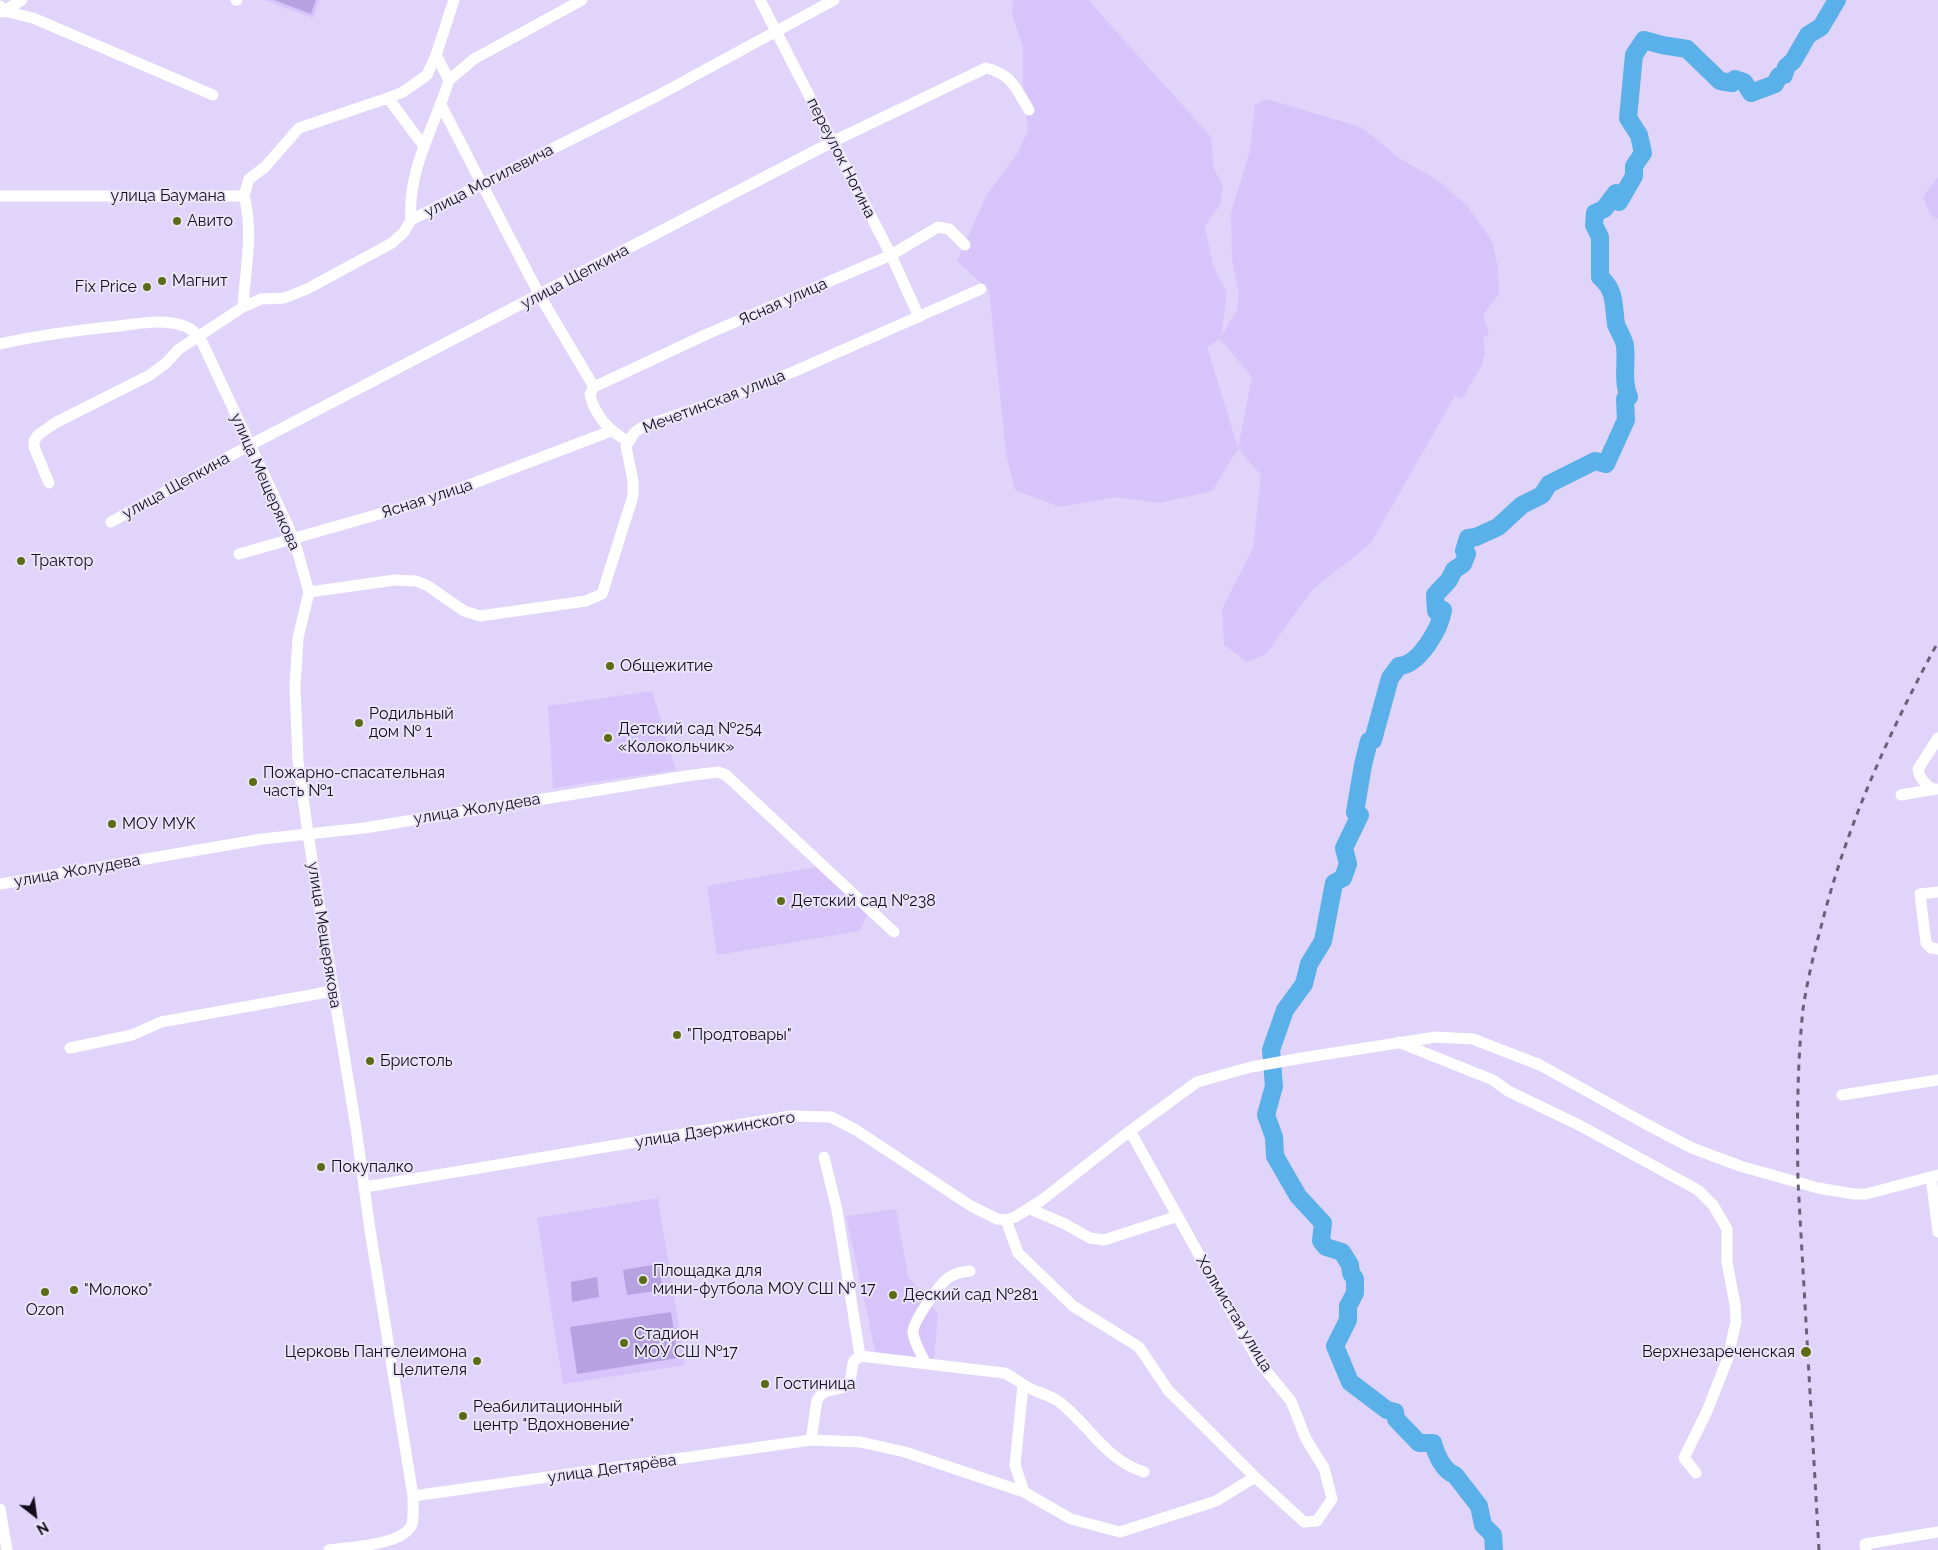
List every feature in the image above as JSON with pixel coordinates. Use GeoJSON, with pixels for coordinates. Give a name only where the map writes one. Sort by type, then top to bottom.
{"type":"FeatureCollection","features":[{"type":"Feature","properties":{"kind":"street"},"geometry":{"type":"LineString","coordinates":[[1,10],[22,0]]}},
{"type":"Feature","properties":{"kind":"street","name":"улица Баумана"},"geometry":{"type":"LineString","coordinates":[[0,196],[244,196],[249,179],[266,167],[299,128],[403,92],[427,75],[436,55],[454,0]]}},
{"type":"Feature","properties":{"kind":"street"},"geometry":{"type":"LineString","coordinates":[[411,220],[412,192],[423,145],[441,105],[449,80],[474,59],[582,0]]}},
{"type":"Feature","properties":{"kind":"street","name":"переулок Ногина"},"geometry":{"type":"LineString","coordinates":[[760,0],[891,254],[919,317]]}},
{"type":"Feature","properties":{"kind":"street","name":"улица Могилевича"},"geometry":{"type":"LineString","coordinates":[[48,483],[34,447],[34,441],[38,436],[55,423],[150,375],[166,363],[179,349],[243,307],[261,299],[284,298],[307,289],[392,243],[404,232],[411,220],[657,96],[834,0]]}},
{"type":"Feature","properties":{"kind":"street"},"geometry":{"type":"LineString","coordinates":[[1,10],[33,18],[213,95]]}},
{"type":"Feature","properties":{"kind":"street"},"geometry":{"type":"LineString","coordinates":[[436,55],[449,80]]}},
{"type":"Feature","properties":{"kind":"street","name":"улица Щепкина"},"geometry":{"type":"LineString","coordinates":[[111,522],[250,446],[832,142],[986,68],[999,71],[1008,77],[1029,110]]}},
{"type":"Feature","properties":{"kind":"street"},"geometry":{"type":"LineString","coordinates":[[388,98],[423,145]]}},
{"type":"Feature","properties":{"kind":"street"},"geometry":{"type":"LineString","coordinates":[[441,105],[540,296],[594,387],[590,394],[593,406],[611,431],[628,442]]}},
{"type":"Feature","properties":{"kind":"street"},"geometry":{"type":"LineString","coordinates":[[243,307],[249,229],[248,211],[244,196]]}},
{"type":"Feature","properties":{"kind":"street","name":"Ясная улица"},"geometry":{"type":"LineString","coordinates":[[594,387],[891,254],[938,227],[950,229],[965,245]]}},
{"type":"Feature","properties":{"kind":"street","name":"Мечетинская улица"},"geometry":{"type":"LineString","coordinates":[[309,592],[395,580],[416,581],[428,586],[464,612],[480,616],[586,601],[602,594],[633,496],[633,481],[626,452],[628,442],[635,432],[644,426],[716,402],[793,372],[981,289]]}},
{"type":"Feature","properties":{"kind":"street"},"geometry":{"type":"LineString","coordinates":[[0,344],[74,330],[156,323],[184,326],[193,330],[198,337]]}},
{"type":"Feature","properties":{"kind":"street","name":"улица Мещерякова"},"geometry":{"type":"LineString","coordinates":[[198,337],[294,539],[309,592],[298,638],[295,686],[298,761],[413,1496],[412,1525],[403,1535],[389,1541],[329,1550]]}},
{"type":"Feature","properties":{"kind":"street","name":"Ясная улица"},"geometry":{"type":"LineString","coordinates":[[239,554],[432,499],[611,431]]}},
{"type":"Feature","properties":{"kind":"street"},"geometry":{"type":"LineString","coordinates":[[1935,789],[1924,783],[1918,774],[1918,769],[1938,738]]}},
{"type":"Feature","properties":{"kind":"street","name":"улица Жолудева"},"geometry":{"type":"LineString","coordinates":[[0,884],[268,838],[374,826],[686,776],[722,773],[894,932]]}},
{"type":"Feature","properties":{"kind":"street"},"geometry":{"type":"LineString","coordinates":[[1901,795],[1935,789]]}},
{"type":"Feature","properties":{"kind":"street"},"geometry":{"type":"LineString","coordinates":[[1938,892],[1920,894],[1926,943],[1931,948],[1938,949]]}},
{"type":"Feature","properties":{"kind":"street"},"geometry":{"type":"LineString","coordinates":[[70,1048],[132,1035],[161,1022],[333,991]]}},
{"type":"Feature","properties":{"kind":"street"},"geometry":{"type":"LineString","coordinates":[[1255,1477],[1168,1390],[1139,1347],[1073,1306],[1018,1253],[1006,1220],[1030,1209],[1130,1131],[1197,1082],[1251,1067],[1398,1042],[1436,1037],[1473,1039],[1540,1065],[1692,1148],[1740,1166],[1818,1188],[1854,1194],[1866,1194],[1934,1176],[1938,1232]]}},
{"type":"Feature","properties":{"kind":"street"},"geometry":{"type":"LineString","coordinates":[[1398,1042],[1493,1080],[1508,1091],[1579,1125],[1698,1190],[1713,1205],[1727,1229],[1727,1262],[1735,1304],[1736,1321],[1724,1367],[1707,1411],[1684,1458],[1696,1473]]}},
{"type":"Feature","properties":{"kind":"street"},"geometry":{"type":"LineString","coordinates":[[1842,1095],[1938,1080]]}},
{"type":"Feature","properties":{"kind":"street","name":"улица Дзержинского"},"geometry":{"type":"LineString","coordinates":[[365,1187],[791,1116],[831,1117],[856,1130],[971,1206],[997,1219],[1006,1220]]}},
{"type":"Feature","properties":{"kind":"street","name":"Холмистая улица"},"geometry":{"type":"LineString","coordinates":[[1130,1131],[1259,1362],[1291,1401],[1306,1439],[1324,1468],[1332,1499],[1318,1521],[1304,1522],[1255,1477]]}},
{"type":"Feature","properties":{"kind":"street"},"geometry":{"type":"LineString","coordinates":[[824,1157],[837,1210],[860,1356]]}},
{"type":"Feature","properties":{"kind":"street"},"geometry":{"type":"LineString","coordinates":[[1030,1209],[1090,1238],[1104,1240],[1122,1236],[1178,1216]]}},
{"type":"Feature","properties":{"kind":"street"},"geometry":{"type":"LineString","coordinates":[[925,1362],[913,1334],[917,1317],[946,1279],[954,1274],[970,1271]]}},
{"type":"Feature","properties":{"kind":"street"},"geometry":{"type":"LineString","coordinates":[[811,1440],[817,1400],[820,1394],[844,1386],[849,1382],[854,1361],[860,1356],[925,1362],[1004,1373],[1014,1377],[1023,1385],[1058,1401],[1116,1458],[1130,1467],[1144,1472]]}},
{"type":"Feature","properties":{"kind":"street"},"geometry":{"type":"LineString","coordinates":[[1023,1385],[1015,1465],[1024,1492]]}},
{"type":"Feature","properties":{"kind":"street","name":"улица Дегтярёва"},"geometry":{"type":"LineString","coordinates":[[413,1496],[811,1440],[860,1442],[906,1452],[1024,1492],[1071,1519],[1120,1532],[1216,1502],[1255,1477]]}},
{"type":"Feature","properties":{"kind":"street"},"geometry":{"type":"LineString","coordinates":[[0,1509],[7,1550]]}},
{"type":"Feature","properties":{"kind":"street"},"geometry":{"type":"LineString","coordinates":[[1866,1547],[1938,1532]]}},
{"type":"Feature","properties":{"kind":"shaded area"},"geometry":{"type":"Polygon","coordinates":[[[264,0],[320,0],[313,18],[264,0]]]}},
{"type":"Feature","properties":{"kind":"shaded area"},"geometry":{"type":"Polygon","coordinates":[[[274,0],[316,0],[311,14],[274,0]]]}},
{"type":"Feature","properties":{"kind":"shaded area"},"geometry":{"type":"Polygon","coordinates":[[[1013,0],[1088,0],[1211,137],[1214,169],[1223,186],[1220,205],[1205,226],[1213,266],[1227,292],[1221,337],[1237,310],[1239,295],[1232,259],[1231,213],[1250,151],[1255,105],[1266,99],[1361,127],[1399,158],[1439,181],[1468,207],[1492,241],[1498,268],[1499,294],[1483,315],[1489,335],[1483,337],[1485,351],[1482,365],[1462,399],[1455,396],[1371,543],[1312,590],[1266,654],[1247,662],[1224,645],[1222,609],[1253,548],[1261,475],[1238,449],[1212,491],[1160,503],[1115,497],[1060,507],[1015,490],[1006,453],[989,290],[957,261],[986,196],[1017,154],[1028,131],[1023,86],[1023,48],[1012,13],[1013,0]],[[1220,339],[1207,347],[1238,448],[1252,377],[1220,339]]]}},
{"type":"Feature","properties":{"kind":"shaded area"},"geometry":{"type":"Polygon","coordinates":[[[1938,177],[1938,219],[1930,215],[1923,197],[1938,177]]]}},
{"type":"Feature","properties":{"kind":"shaded area","name":"Детский сад №254 «Колокольчик»"},"geometry":{"type":"Polygon","coordinates":[[[652,691],[676,770],[553,788],[548,706],[652,691]]]}},
{"type":"Feature","properties":{"kind":"shaded area","name":"Детский сад №238"},"geometry":{"type":"Polygon","coordinates":[[[816,867],[867,915],[860,931],[717,955],[707,886],[816,867]]]}},
{"type":"Feature","properties":{"kind":"shaded area"},"geometry":{"type":"Polygon","coordinates":[[[658,1198],[685,1365],[563,1384],[537,1218],[658,1198]]]}},
{"type":"Feature","properties":{"kind":"shaded area","name":"Деский сад №281"},"geometry":{"type":"Polygon","coordinates":[[[896,1209],[908,1276],[938,1314],[934,1359],[877,1359],[846,1216],[896,1209]]]}},
{"type":"Feature","properties":{"kind":"shaded area","name":"Площадка для мини-футбола МОУ СШ № 17"},"geometry":{"type":"Polygon","coordinates":[[[658,1264],[663,1290],[627,1295],[623,1270],[658,1264]]]}},
{"type":"Feature","properties":{"kind":"shaded area"},"geometry":{"type":"Polygon","coordinates":[[[597,1277],[599,1297],[572,1302],[571,1282],[597,1277]]]}},
{"type":"Feature","properties":{"kind":"shaded area","name":"Стадион МОУ СШ №17"},"geometry":{"type":"Polygon","coordinates":[[[671,1312],[678,1358],[577,1374],[570,1327],[671,1312]]]}},
{"type":"Feature","properties":{"kind":"waterway"},"geometry":{"type":"LineString","coordinates":[[1494,1550],[1493,1535],[1483,1525],[1479,1506],[1455,1475],[1444,1466],[1438,1457],[1433,1443],[1419,1443],[1396,1419],[1395,1412],[1387,1410],[1350,1382],[1335,1346],[1348,1320],[1348,1306],[1355,1293],[1355,1279],[1351,1273],[1350,1265],[1342,1252],[1326,1247],[1321,1241],[1323,1223],[1298,1196],[1275,1156],[1274,1137],[1266,1115],[1274,1086],[1271,1050],[1285,1010],[1304,984],[1309,964],[1323,941],[1334,883],[1343,878],[1348,864],[1344,848],[1360,815],[1355,812],[1363,765],[1369,741],[1373,740],[1390,678],[1399,666],[1414,660],[1421,653],[1438,627],[1443,610],[1436,611],[1435,595],[1449,580],[1454,570],[1463,564],[1467,554],[1464,551],[1468,538],[1476,537],[1498,527],[1522,505],[1542,495],[1549,484],[1595,461],[1606,464],[1626,420],[1625,399],[1629,397],[1625,378],[1625,346],[1616,324],[1614,304],[1609,287],[1600,277],[1600,237],[1594,225],[1595,213],[1604,209],[1616,193],[1619,202],[1634,176],[1634,166],[1643,153],[1639,135],[1628,118],[1634,55],[1644,40],[1687,49],[1720,81],[1732,83],[1735,79],[1744,82],[1751,93],[1775,84],[1779,76],[1784,75],[1786,67],[1793,61],[1808,35],[1821,27],[1837,0]]}},
{"type":"Feature","properties":{"kind":"railway"},"geometry":{"type":"LineString","coordinates":[[1819,1550],[1798,1182],[1798,1096],[1803,1009],[1806,989],[1830,893],[1855,819],[1885,747],[1938,642]]}},
{"type":"Feature","properties":{"kind":"place","name":"Авито"},"geometry":{"type":"Point","coordinates":[177,221]}},
{"type":"Feature","properties":{"kind":"place","name":"Магнит"},"geometry":{"type":"Point","coordinates":[162,281]}},
{"type":"Feature","properties":{"kind":"place","name":"Fix Price"},"geometry":{"type":"Point","coordinates":[147,287]}},
{"type":"Feature","properties":{"kind":"place","name":"Трактор"},"geometry":{"type":"Point","coordinates":[21,561]}},
{"type":"Feature","properties":{"kind":"place","name":"Общежитие"},"geometry":{"type":"Point","coordinates":[610,666]}},
{"type":"Feature","properties":{"kind":"place","name":"Родильный дом № 1"},"geometry":{"type":"Point","coordinates":[359,723]}},
{"type":"Feature","properties":{"kind":"place","name":"Детский сад №254 «Колокольчик»"},"geometry":{"type":"Point","coordinates":[608,738]}},
{"type":"Feature","properties":{"kind":"place","name":"Пожарно-спасательная часть №1"},"geometry":{"type":"Point","coordinates":[253,782]}},
{"type":"Feature","properties":{"kind":"place","name":"МОУ МУК"},"geometry":{"type":"Point","coordinates":[112,824]}},
{"type":"Feature","properties":{"kind":"place","name":"Детский сад №238"},"geometry":{"type":"Point","coordinates":[781,901]}},
{"type":"Feature","properties":{"kind":"place","name":"\"Продтовары\""},"geometry":{"type":"Point","coordinates":[677,1035]}},
{"type":"Feature","properties":{"kind":"place","name":"Бристоль"},"geometry":{"type":"Point","coordinates":[370,1061]}},
{"type":"Feature","properties":{"kind":"place","name":"Покупалко"},"geometry":{"type":"Point","coordinates":[321,1167]}},
{"type":"Feature","properties":{"kind":"place","name":"Площадка для мини-футбола МОУ СШ № 17"},"geometry":{"type":"Point","coordinates":[643,1280]}},
{"type":"Feature","properties":{"kind":"place","name":"\"Молоко\""},"geometry":{"type":"Point","coordinates":[74,1290]}},
{"type":"Feature","properties":{"kind":"place","name":"Ozon"},"geometry":{"type":"Point","coordinates":[45,1292]}},
{"type":"Feature","properties":{"kind":"place","name":"Деский сад №281"},"geometry":{"type":"Point","coordinates":[893,1295]}},
{"type":"Feature","properties":{"kind":"place","name":"Стадион МОУ СШ №17"},"geometry":{"type":"Point","coordinates":[624,1343]}},
{"type":"Feature","properties":{"kind":"place","name":"Верхнезареченская"},"geometry":{"type":"Point","coordinates":[1806,1352]}},
{"type":"Feature","properties":{"kind":"place","name":"Церковь Пантелеимона Целителя"},"geometry":{"type":"Point","coordinates":[477,1361]}},
{"type":"Feature","properties":{"kind":"place","name":"Гостиница"},"geometry":{"type":"Point","coordinates":[765,1384]}},
{"type":"Feature","properties":{"kind":"place","name":"Реабилитационный центр \"Вдохновение\""},"geometry":{"type":"Point","coordinates":[463,1416]}}]}
